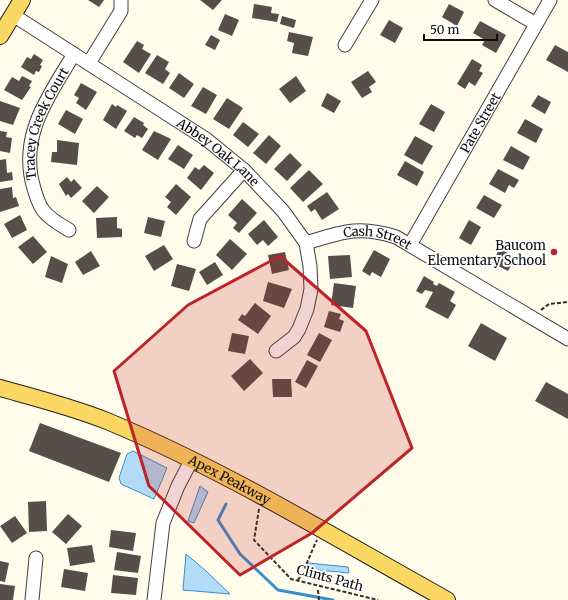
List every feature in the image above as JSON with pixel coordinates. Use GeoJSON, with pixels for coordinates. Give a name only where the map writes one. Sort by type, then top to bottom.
{"type":"FeatureCollection","features":[{"type":"Feature","properties":{"kind":"main road"},"geometry":{"type":"LineString","coordinates":[[0,36],[22,0]]}},
{"type":"Feature","properties":{"kind":"main road","name":"Apex Peakway"},"geometry":{"type":"LineString","coordinates":[[0,388],[52,402],[105,420],[192,459],[447,600]]}},
{"type":"Feature","properties":{"kind":"street"},"geometry":{"type":"LineString","coordinates":[[88,63],[121,11],[121,0]]}},
{"type":"Feature","properties":{"kind":"street"},"geometry":{"type":"LineString","coordinates":[[345,45],[372,0]]}},
{"type":"Feature","properties":{"kind":"street"},"geometry":{"type":"LineString","coordinates":[[495,0],[536,24]]}},
{"type":"Feature","properties":{"kind":"street","name":"Pate Street"},"geometry":{"type":"LineString","coordinates":[[410,244],[550,0]]}},
{"type":"Feature","properties":{"kind":"street","name":"Abbey Oak Lane"},"geometry":{"type":"LineString","coordinates":[[13,15],[206,139],[244,170],[276,202],[306,243],[311,277],[307,309],[294,338],[276,351]]}},
{"type":"Feature","properties":{"kind":"street","name":"Tracey Creek Court"},"geometry":{"type":"LineString","coordinates":[[69,230],[48,218],[42,210],[36,195],[29,157],[33,131],[40,113],[74,54]]}},
{"type":"Feature","properties":{"kind":"street"},"geometry":{"type":"LineString","coordinates":[[194,240],[200,219],[244,170]]}},
{"type":"Feature","properties":{"kind":"street","name":"Cash Street"},"geometry":{"type":"LineString","coordinates":[[306,243],[344,232],[366,230],[381,233],[410,244],[568,339]]}},
{"type":"Feature","properties":{"kind":"street"},"geometry":{"type":"LineString","coordinates":[[154,600],[163,523],[175,492],[192,459]]}},
{"type":"Feature","properties":{"kind":"street"},"geometry":{"type":"LineString","coordinates":[[32,600],[36,558]]}},
{"type":"Feature","properties":{"kind":"path"},"geometry":{"type":"LineString","coordinates":[[540,310],[549,304],[568,302]]}},
{"type":"Feature","properties":{"kind":"path","name":"Clints Path"},"geometry":{"type":"LineString","coordinates":[[259,508],[254,540],[291,579],[378,600]]}},
{"type":"Feature","properties":{"kind":"path"},"geometry":{"type":"LineString","coordinates":[[298,580],[305,570],[306,563],[317,540]]}},
{"type":"Feature","properties":{"kind":"path"},"geometry":{"type":"LineString","coordinates":[[318,590],[319,600]]}},
{"type":"Feature","properties":{"kind":"highlighted area"},"geometry":{"type":"Polygon","coordinates":[[[280,256],[366,331],[412,448],[312,533],[240,575],[149,486],[114,371],[188,305],[280,256]]]}},
{"type":"Feature","properties":{"kind":"water"},"geometry":{"type":"Polygon","coordinates":[[[133,451],[167,468],[154,499],[121,484],[119,478],[127,454],[133,451]]]}},
{"type":"Feature","properties":{"kind":"water"},"geometry":{"type":"Polygon","coordinates":[[[200,486],[208,492],[194,523],[188,521],[200,486]]]}},
{"type":"Feature","properties":{"kind":"water"},"geometry":{"type":"Polygon","coordinates":[[[186,554],[206,571],[230,594],[183,590],[186,554]]]}},
{"type":"Feature","properties":{"kind":"water"},"geometry":{"type":"Polygon","coordinates":[[[308,563],[348,567],[349,573],[308,569],[308,563]]]}},
{"type":"Feature","properties":{"kind":"building"},"geometry":{"type":"Polygon","coordinates":[[[88,0],[104,0],[99,7],[88,0]]]}},
{"type":"Feature","properties":{"kind":"building"},"geometry":{"type":"Polygon","coordinates":[[[200,0],[222,0],[213,10],[200,0]]]}},
{"type":"Feature","properties":{"kind":"building"},"geometry":{"type":"Polygon","coordinates":[[[254,4],[272,7],[271,13],[279,14],[277,22],[252,18],[254,4]]]}},
{"type":"Feature","properties":{"kind":"building"},"geometry":{"type":"Polygon","coordinates":[[[449,4],[464,12],[457,26],[442,17],[449,4]]]}},
{"type":"Feature","properties":{"kind":"building"},"geometry":{"type":"Polygon","coordinates":[[[225,14],[239,20],[232,36],[218,30],[225,14]]]}},
{"type":"Feature","properties":{"kind":"building"},"geometry":{"type":"Polygon","coordinates":[[[282,16],[296,20],[294,28],[280,24],[282,16]]]}},
{"type":"Feature","properties":{"kind":"building"},"geometry":{"type":"Polygon","coordinates":[[[389,20],[403,28],[395,43],[380,35],[389,20]]]}},
{"type":"Feature","properties":{"kind":"building"},"geometry":{"type":"Polygon","coordinates":[[[480,21],[506,35],[496,53],[482,45],[485,40],[473,33],[480,21]]]}},
{"type":"Feature","properties":{"kind":"building"},"geometry":{"type":"Polygon","coordinates":[[[289,32],[313,37],[308,56],[292,53],[294,43],[287,41],[289,32]]]}},
{"type":"Feature","properties":{"kind":"building"},"geometry":{"type":"Polygon","coordinates":[[[211,35],[220,40],[215,50],[205,45],[211,35]]]}},
{"type":"Feature","properties":{"kind":"building"},"geometry":{"type":"Polygon","coordinates":[[[137,41],[144,45],[142,49],[151,54],[139,73],[123,62],[137,41]]]}},
{"type":"Feature","properties":{"kind":"building"},"geometry":{"type":"Polygon","coordinates":[[[555,45],[568,52],[568,72],[546,60],[555,45]]]}},
{"type":"Feature","properties":{"kind":"building"},"geometry":{"type":"Polygon","coordinates":[[[34,54],[43,60],[40,65],[42,66],[39,72],[36,71],[34,75],[21,67],[27,57],[31,59],[34,54]]]}},
{"type":"Feature","properties":{"kind":"building"},"geometry":{"type":"Polygon","coordinates":[[[157,55],[169,62],[165,69],[170,73],[163,84],[145,73],[157,55]]]}},
{"type":"Feature","properties":{"kind":"building"},"geometry":{"type":"Polygon","coordinates":[[[472,59],[482,65],[479,71],[483,73],[475,86],[469,82],[465,89],[457,84],[472,59]]]}},
{"type":"Feature","properties":{"kind":"building"},"geometry":{"type":"Polygon","coordinates":[[[368,71],[376,82],[369,87],[372,92],[362,98],[351,82],[368,71]]]}},
{"type":"Feature","properties":{"kind":"building"},"geometry":{"type":"Polygon","coordinates":[[[179,73],[194,84],[184,98],[169,88],[179,73]]]}},
{"type":"Feature","properties":{"kind":"building"},"geometry":{"type":"Polygon","coordinates":[[[22,76],[32,81],[29,86],[31,87],[22,100],[4,90],[12,77],[19,81],[22,76]]]}},
{"type":"Feature","properties":{"kind":"building"},"geometry":{"type":"Polygon","coordinates":[[[296,76],[306,91],[290,103],[279,89],[296,76]]]}},
{"type":"Feature","properties":{"kind":"building"},"geometry":{"type":"Polygon","coordinates":[[[81,83],[97,92],[86,110],[76,103],[79,98],[74,95],[81,83]]]}},
{"type":"Feature","properties":{"kind":"building"},"geometry":{"type":"Polygon","coordinates":[[[203,87],[217,95],[206,114],[191,106],[203,87]]]}},
{"type":"Feature","properties":{"kind":"building"},"geometry":{"type":"Polygon","coordinates":[[[327,93],[341,101],[334,113],[321,106],[327,93]]]}},
{"type":"Feature","properties":{"kind":"building"},"geometry":{"type":"Polygon","coordinates":[[[538,95],[551,102],[545,114],[531,106],[538,95]]]}},
{"type":"Feature","properties":{"kind":"building"},"geometry":{"type":"Polygon","coordinates":[[[227,98],[243,108],[229,129],[213,119],[227,98]]]}},
{"type":"Feature","properties":{"kind":"building"},"geometry":{"type":"Polygon","coordinates":[[[0,101],[20,108],[13,125],[0,121],[0,101]]]}},
{"type":"Feature","properties":{"kind":"building"},"geometry":{"type":"Polygon","coordinates":[[[112,104],[116,107],[117,105],[127,111],[116,129],[103,120],[112,104]]]}},
{"type":"Feature","properties":{"kind":"building"},"geometry":{"type":"Polygon","coordinates":[[[431,104],[445,112],[434,132],[419,124],[431,104]]]}},
{"type":"Feature","properties":{"kind":"building"},"geometry":{"type":"Polygon","coordinates":[[[66,110],[83,119],[75,134],[58,124],[66,110]]]}},
{"type":"Feature","properties":{"kind":"building"},"geometry":{"type":"Polygon","coordinates":[[[134,117],[144,123],[143,125],[148,129],[142,138],[137,135],[135,138],[124,131],[134,117]]]}},
{"type":"Feature","properties":{"kind":"building"},"geometry":{"type":"Polygon","coordinates":[[[525,119],[543,129],[536,143],[517,133],[525,119]]]}},
{"type":"Feature","properties":{"kind":"building"},"geometry":{"type":"Polygon","coordinates":[[[243,122],[259,134],[248,147],[233,135],[243,122]]]}},
{"type":"Feature","properties":{"kind":"building"},"geometry":{"type":"Polygon","coordinates":[[[0,131],[7,132],[6,137],[12,138],[10,153],[0,151],[0,131]]]}},
{"type":"Feature","properties":{"kind":"building"},"geometry":{"type":"Polygon","coordinates":[[[154,131],[171,139],[158,160],[142,150],[154,131]]]}},
{"type":"Feature","properties":{"kind":"building"},"geometry":{"type":"Polygon","coordinates":[[[269,135],[281,146],[266,164],[253,153],[269,135]]]}},
{"type":"Feature","properties":{"kind":"building"},"geometry":{"type":"Polygon","coordinates":[[[415,136],[433,146],[422,165],[404,155],[415,136]]]}},
{"type":"Feature","properties":{"kind":"building"},"geometry":{"type":"Polygon","coordinates":[[[57,140],[79,143],[77,165],[51,162],[52,152],[57,152],[57,140]]]}},
{"type":"Feature","properties":{"kind":"building"},"geometry":{"type":"Polygon","coordinates":[[[178,145],[193,155],[184,169],[168,159],[178,145]]]}},
{"type":"Feature","properties":{"kind":"building"},"geometry":{"type":"Polygon","coordinates":[[[511,146],[530,157],[523,170],[503,160],[511,146]]]}},
{"type":"Feature","properties":{"kind":"building"},"geometry":{"type":"Polygon","coordinates":[[[290,153],[302,165],[287,181],[274,169],[290,153]]]}},
{"type":"Feature","properties":{"kind":"building"},"geometry":{"type":"Polygon","coordinates":[[[6,159],[7,173],[12,172],[13,180],[0,182],[0,160],[6,159]]]}},
{"type":"Feature","properties":{"kind":"building"},"geometry":{"type":"Polygon","coordinates":[[[405,161],[424,172],[417,186],[397,175],[405,161]]]}},
{"type":"Feature","properties":{"kind":"building"},"geometry":{"type":"Polygon","coordinates":[[[204,165],[214,173],[201,190],[187,178],[195,167],[199,170],[204,165]]]}},
{"type":"Feature","properties":{"kind":"building"},"geometry":{"type":"Polygon","coordinates":[[[498,169],[519,180],[514,188],[509,185],[505,193],[489,184],[498,169]]]}},
{"type":"Feature","properties":{"kind":"building"},"geometry":{"type":"Polygon","coordinates":[[[309,170],[323,184],[303,202],[290,188],[309,170]]]}},
{"type":"Feature","properties":{"kind":"building"},"geometry":{"type":"Polygon","coordinates":[[[67,177],[71,182],[74,179],[82,188],[71,198],[68,194],[66,196],[59,184],[67,177]]]}},
{"type":"Feature","properties":{"kind":"building"},"geometry":{"type":"Polygon","coordinates":[[[176,184],[191,197],[176,215],[167,207],[171,202],[165,197],[176,184]]]}},
{"type":"Feature","properties":{"kind":"building"},"geometry":{"type":"Polygon","coordinates":[[[97,186],[109,197],[94,213],[82,201],[97,186]]]}},
{"type":"Feature","properties":{"kind":"building"},"geometry":{"type":"Polygon","coordinates":[[[12,187],[13,198],[16,197],[19,206],[0,212],[0,189],[12,187]]]}},
{"type":"Feature","properties":{"kind":"building"},"geometry":{"type":"Polygon","coordinates":[[[327,192],[339,209],[322,220],[315,209],[311,212],[307,206],[327,192]]]}},
{"type":"Feature","properties":{"kind":"building"},"geometry":{"type":"Polygon","coordinates":[[[484,195],[502,205],[494,218],[476,208],[484,195]]]}},
{"type":"Feature","properties":{"kind":"building"},"geometry":{"type":"Polygon","coordinates":[[[242,199],[257,213],[239,233],[233,228],[237,223],[228,215],[242,199]]]}},
{"type":"Feature","properties":{"kind":"building"},"geometry":{"type":"Polygon","coordinates":[[[20,215],[27,230],[12,238],[4,224],[20,215]]]}},
{"type":"Feature","properties":{"kind":"building"},"geometry":{"type":"Polygon","coordinates":[[[117,217],[117,228],[122,229],[122,237],[97,238],[96,218],[117,217]]]}},
{"type":"Feature","properties":{"kind":"building"},"geometry":{"type":"Polygon","coordinates":[[[148,217],[165,221],[161,237],[144,233],[148,217]]]}},
{"type":"Feature","properties":{"kind":"building"},"geometry":{"type":"Polygon","coordinates":[[[264,220],[278,237],[268,246],[263,240],[257,245],[248,234],[264,220]]]}},
{"type":"Feature","properties":{"kind":"building"},"geometry":{"type":"Polygon","coordinates":[[[469,220],[481,227],[471,245],[459,238],[469,220]]]}},
{"type":"Feature","properties":{"kind":"building"},"geometry":{"type":"Polygon","coordinates":[[[33,236],[47,252],[33,264],[18,247],[33,236]]]}},
{"type":"Feature","properties":{"kind":"building"},"geometry":{"type":"Polygon","coordinates":[[[230,239],[247,254],[232,270],[216,255],[230,239]]]}},
{"type":"Feature","properties":{"kind":"building"},"geometry":{"type":"Polygon","coordinates":[[[164,245],[173,259],[154,271],[145,256],[164,245]]]}},
{"type":"Feature","properties":{"kind":"building"},"geometry":{"type":"Polygon","coordinates":[[[500,248],[515,258],[508,271],[492,263],[500,248]]]}},
{"type":"Feature","properties":{"kind":"building"},"geometry":{"type":"Polygon","coordinates":[[[374,250],[390,259],[381,277],[372,272],[370,276],[362,271],[374,250]]]}},
{"type":"Feature","properties":{"kind":"building"},"geometry":{"type":"Polygon","coordinates":[[[91,251],[100,266],[83,275],[75,262],[91,251]]]}},
{"type":"Feature","properties":{"kind":"building"},"geometry":{"type":"Polygon","coordinates":[[[285,252],[289,270],[272,274],[268,255],[285,252]]]}},
{"type":"Feature","properties":{"kind":"building"},"geometry":{"type":"Polygon","coordinates":[[[350,255],[352,277],[330,279],[328,256],[350,255]]]}},
{"type":"Feature","properties":{"kind":"building"},"geometry":{"type":"Polygon","coordinates":[[[51,256],[68,264],[62,283],[45,277],[51,256]]]}},
{"type":"Feature","properties":{"kind":"building"},"geometry":{"type":"Polygon","coordinates":[[[215,262],[223,275],[207,285],[199,272],[215,262]]]}},
{"type":"Feature","properties":{"kind":"building"},"geometry":{"type":"Polygon","coordinates":[[[177,264],[196,269],[189,291],[171,286],[177,264]]]}},
{"type":"Feature","properties":{"kind":"building"},"geometry":{"type":"Polygon","coordinates":[[[424,276],[434,282],[433,284],[437,286],[439,283],[455,292],[450,301],[456,305],[448,319],[425,307],[433,292],[425,290],[422,294],[416,291],[424,276]]]}},
{"type":"Feature","properties":{"kind":"building"},"geometry":{"type":"Polygon","coordinates":[[[268,282],[292,289],[284,308],[263,301],[268,282]]]}},
{"type":"Feature","properties":{"kind":"building"},"geometry":{"type":"Polygon","coordinates":[[[334,283],[356,286],[353,308],[331,305],[334,283]]]}},
{"type":"Feature","properties":{"kind":"building"},"geometry":{"type":"Polygon","coordinates":[[[255,303],[271,316],[258,334],[238,320],[242,314],[245,316],[255,303]]]}},
{"type":"Feature","properties":{"kind":"building"},"geometry":{"type":"Polygon","coordinates":[[[329,311],[341,314],[339,319],[344,321],[340,332],[324,327],[329,311]]]}},
{"type":"Feature","properties":{"kind":"building"},"geometry":{"type":"Polygon","coordinates":[[[481,323],[507,338],[495,361],[468,346],[481,323]]]}},
{"type":"Feature","properties":{"kind":"building"},"geometry":{"type":"Polygon","coordinates":[[[232,333],[249,336],[245,354],[228,351],[232,333]]]}},
{"type":"Feature","properties":{"kind":"building"},"geometry":{"type":"Polygon","coordinates":[[[319,333],[332,340],[320,362],[307,355],[319,333]]]}},
{"type":"Feature","properties":{"kind":"building"},"geometry":{"type":"Polygon","coordinates":[[[250,359],[263,373],[244,391],[231,376],[250,359]]]}},
{"type":"Feature","properties":{"kind":"building"},"geometry":{"type":"Polygon","coordinates":[[[307,360],[318,366],[306,388],[295,382],[307,360]]]}},
{"type":"Feature","properties":{"kind":"building"},"geometry":{"type":"Polygon","coordinates":[[[272,379],[291,379],[292,397],[273,397],[272,379]]]}},
{"type":"Feature","properties":{"kind":"building"},"geometry":{"type":"Polygon","coordinates":[[[546,382],[568,394],[568,419],[535,401],[546,382]]]}},
{"type":"Feature","properties":{"kind":"building"},"geometry":{"type":"Polygon","coordinates":[[[40,423],[121,453],[109,482],[29,451],[40,423]]]}},
{"type":"Feature","properties":{"kind":"building"},"geometry":{"type":"Polygon","coordinates":[[[46,501],[47,531],[29,532],[28,502],[46,501]]]}},
{"type":"Feature","properties":{"kind":"building"},"geometry":{"type":"Polygon","coordinates":[[[68,514],[82,526],[66,544],[52,532],[68,514]]]}},
{"type":"Feature","properties":{"kind":"building"},"geometry":{"type":"Polygon","coordinates":[[[15,516],[27,533],[12,543],[0,526],[15,516]]]}},
{"type":"Feature","properties":{"kind":"building"},"geometry":{"type":"Polygon","coordinates":[[[111,530],[136,533],[133,551],[109,547],[111,530]]]}},
{"type":"Feature","properties":{"kind":"building"},"geometry":{"type":"Polygon","coordinates":[[[92,545],[95,562],[70,566],[67,548],[92,545]]]}},
{"type":"Feature","properties":{"kind":"building"},"geometry":{"type":"Polygon","coordinates":[[[117,552],[141,556],[138,573],[114,570],[117,552]]]}},
{"type":"Feature","properties":{"kind":"building"},"geometry":{"type":"Polygon","coordinates":[[[0,561],[9,563],[5,582],[0,581],[0,561]]]}},
{"type":"Feature","properties":{"kind":"building"},"geometry":{"type":"Polygon","coordinates":[[[64,569],[88,573],[85,591],[61,587],[64,569]]]}},
{"type":"Feature","properties":{"kind":"building"},"geometry":{"type":"Polygon","coordinates":[[[113,575],[138,578],[136,595],[111,593],[113,575]]]}},
{"type":"Feature","properties":{"kind":"building"},"geometry":{"type":"Polygon","coordinates":[[[0,584],[15,586],[13,600],[0,600],[0,584]]]}},
{"type":"Feature","properties":{"kind":"waterway"},"geometry":{"type":"LineString","coordinates":[[226,504],[218,520],[240,554],[278,590],[333,600]]}},
{"type":"Feature","properties":{"kind":"place","name":"Baucom Elementary School"},"geometry":{"type":"Point","coordinates":[554,252]}}]}
